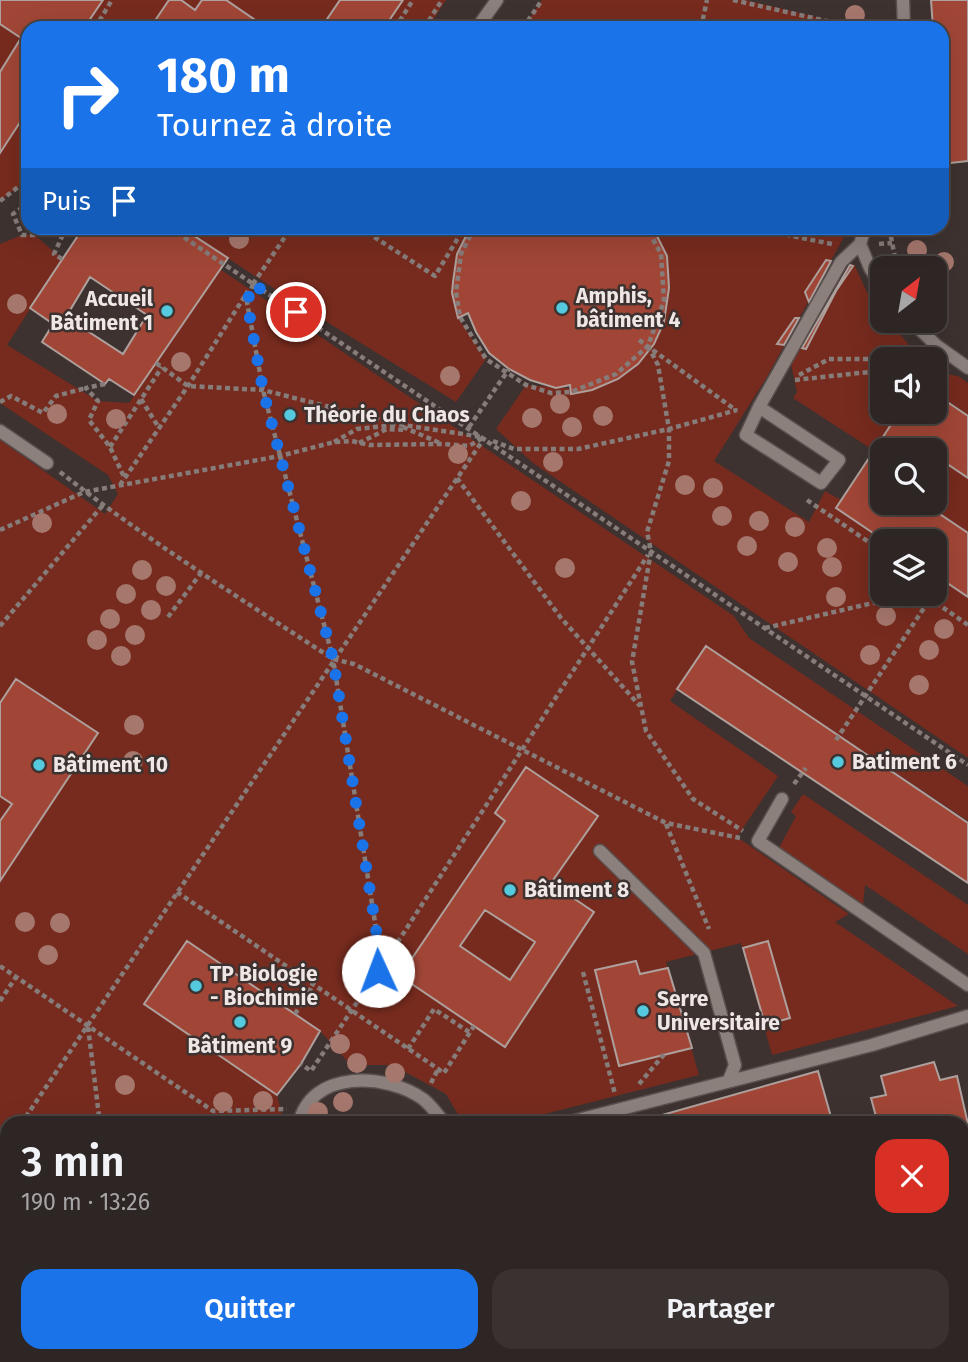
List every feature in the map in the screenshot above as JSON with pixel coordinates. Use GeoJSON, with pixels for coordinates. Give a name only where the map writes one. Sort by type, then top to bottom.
{"type":"FeatureCollection","features":[{"type":"Feature","properties":{"kind":"lane"},"geometry":{"type":"LineString","coordinates":[[482,21],[497,0]]}},
{"type":"Feature","properties":{"kind":"lane"},"geometry":{"type":"LineString","coordinates":[[759,407],[839,460],[821,483],[746,435],[759,407],[841,262],[860,244],[863,235]]}},
{"type":"Feature","properties":{"kind":"lane"},"geometry":{"type":"LineString","coordinates":[[860,244],[870,268]]}},
{"type":"Feature","properties":{"kind":"lane"},"geometry":{"type":"LineString","coordinates":[[923,333],[968,368]]}},
{"type":"Feature","properties":{"kind":"lane"},"geometry":{"type":"LineString","coordinates":[[0,431],[47,463]]}},
{"type":"Feature","properties":{"kind":"lane"},"geometry":{"type":"LineString","coordinates":[[782,799],[758,841],[968,985]]}},
{"type":"Feature","properties":{"kind":"lane"},"geometry":{"type":"LineString","coordinates":[[600,851],[704,953],[734,1065],[729,1080]]}},
{"type":"Feature","properties":{"kind":"lane"},"geometry":{"type":"LineString","coordinates":[[590,1116],[872,1045],[968,1016]]}},
{"type":"Feature","properties":{"kind":"lane"},"geometry":{"type":"LineString","coordinates":[[301,1116],[302,1109],[326,1086],[351,1080],[393,1086],[423,1099],[439,1116]]}},
{"type":"Feature","properties":{"kind":"path"},"geometry":{"type":"LineString","coordinates":[[99,21],[112,0]]}},
{"type":"Feature","properties":{"kind":"path"},"geometry":{"type":"LineString","coordinates":[[400,21],[413,0]]}},
{"type":"Feature","properties":{"kind":"path"},"geometry":{"type":"LineString","coordinates":[[428,21],[442,0]]}},
{"type":"Feature","properties":{"kind":"path"},"geometry":{"type":"LineString","coordinates":[[528,21],[542,0]]}},
{"type":"Feature","properties":{"kind":"path"},"geometry":{"type":"LineString","coordinates":[[702,21],[707,0]]}},
{"type":"Feature","properties":{"kind":"path"},"geometry":{"type":"LineString","coordinates":[[733,0],[827,21]]}},
{"type":"Feature","properties":{"kind":"path"},"geometry":{"type":"LineString","coordinates":[[0,201],[21,185]]}},
{"type":"Feature","properties":{"kind":"path"},"geometry":{"type":"LineString","coordinates":[[21,208],[13,214],[21,233]]}},
{"type":"Feature","properties":{"kind":"path"},"geometry":{"type":"LineString","coordinates":[[62,259],[54,254],[63,235]]}},
{"type":"Feature","properties":{"kind":"path"},"geometry":{"type":"LineString","coordinates":[[180,235],[485,437],[968,765]]}},
{"type":"Feature","properties":{"kind":"path"},"geometry":{"type":"LineString","coordinates":[[119,486],[286,235]]}},
{"type":"Feature","properties":{"kind":"path"},"geometry":{"type":"LineString","coordinates":[[371,235],[435,276],[460,235]]}},
{"type":"Feature","properties":{"kind":"path"},"geometry":{"type":"LineString","coordinates":[[470,235],[461,254],[456,292],[460,317],[486,359],[526,385],[551,393],[571,392],[616,374],[648,346],[664,301],[661,254],[650,235]]}},
{"type":"Feature","properties":{"kind":"path"},"geometry":{"type":"LineString","coordinates":[[787,235],[832,244],[892,243]]}},
{"type":"Feature","properties":{"kind":"path"},"geometry":{"type":"LineString","coordinates":[[893,235],[895,256]]}},
{"type":"Feature","properties":{"kind":"path"},"geometry":{"type":"LineString","coordinates":[[253,284],[247,302],[263,390],[333,659],[378,942],[378,971]]}},
{"type":"Feature","properties":{"kind":"path"},"geometry":{"type":"LineString","coordinates":[[648,346],[658,365],[669,429],[669,461],[647,532],[650,551],[632,662],[646,730],[693,799],[758,841]]}},
{"type":"Feature","properties":{"kind":"path"},"geometry":{"type":"LineString","coordinates":[[870,359],[829,359],[786,382],[870,373]]}},
{"type":"Feature","properties":{"kind":"path"},"geometry":{"type":"LineString","coordinates":[[156,363],[188,386],[263,390],[397,424],[485,437],[514,449],[578,449],[759,407]]}},
{"type":"Feature","properties":{"kind":"path"},"geometry":{"type":"LineString","coordinates":[[110,447],[162,367]]}},
{"type":"Feature","properties":{"kind":"path"},"geometry":{"type":"LineString","coordinates":[[469,427],[507,371]]}},
{"type":"Feature","properties":{"kind":"path"},"geometry":{"type":"LineString","coordinates":[[0,402],[11,396],[43,413],[56,396],[105,384]]}},
{"type":"Feature","properties":{"kind":"path"},"geometry":{"type":"LineString","coordinates":[[86,388],[98,401],[89,420],[110,447],[125,479]]}},
{"type":"Feature","properties":{"kind":"path"},"geometry":{"type":"LineString","coordinates":[[141,399],[159,428]]}},
{"type":"Feature","properties":{"kind":"path"},"geometry":{"type":"LineString","coordinates":[[0,530],[84,492],[208,467],[280,456],[334,442],[356,429],[397,424],[442,443]]}},
{"type":"Feature","properties":{"kind":"path"},"geometry":{"type":"LineString","coordinates":[[358,443],[387,429],[411,430]]}},
{"type":"Feature","properties":{"kind":"path"},"geometry":{"type":"LineString","coordinates":[[334,442],[369,445],[442,443],[469,446],[485,437]]}},
{"type":"Feature","properties":{"kind":"path"},"geometry":{"type":"LineString","coordinates":[[26,1116],[485,437]]}},
{"type":"Feature","properties":{"kind":"path"},"geometry":{"type":"LineString","coordinates":[[61,473],[103,506],[333,659],[354,664],[666,823],[758,841]]}},
{"type":"Feature","properties":{"kind":"path"},"geometry":{"type":"LineString","coordinates":[[457,478],[561,618],[642,709]]}},
{"type":"Feature","properties":{"kind":"path"},"geometry":{"type":"LineString","coordinates":[[0,626],[103,506]]}},
{"type":"Feature","properties":{"kind":"path"},"geometry":{"type":"LineString","coordinates":[[301,1064],[311,1071],[352,1013],[650,551]]}},
{"type":"Feature","properties":{"kind":"path"},"geometry":{"type":"LineString","coordinates":[[168,617],[201,573]]}},
{"type":"Feature","properties":{"kind":"path"},"geometry":{"type":"LineString","coordinates":[[765,628],[870,604]]}},
{"type":"Feature","properties":{"kind":"path"},"geometry":{"type":"LineString","coordinates":[[836,740],[926,606]]}},
{"type":"Feature","properties":{"kind":"path"},"geometry":{"type":"LineString","coordinates":[[939,606],[968,625]]}},
{"type":"Feature","properties":{"kind":"path"},"geometry":{"type":"LineString","coordinates":[[666,823],[717,950],[704,953]]}},
{"type":"Feature","properties":{"kind":"path"},"geometry":{"type":"LineString","coordinates":[[177,892],[444,1073],[474,1026]]}},
{"type":"Feature","properties":{"kind":"path"},"geometry":{"type":"LineString","coordinates":[[0,966],[213,1111],[302,1109]]}},
{"type":"Feature","properties":{"kind":"path"},"geometry":{"type":"LineString","coordinates":[[583,972],[618,1108]]}},
{"type":"Feature","properties":{"kind":"path"},"geometry":{"type":"LineString","coordinates":[[0,1001],[16,977]]}},
{"type":"Feature","properties":{"kind":"path"},"geometry":{"type":"LineString","coordinates":[[295,1014],[313,985]]}},
{"type":"Feature","properties":{"kind":"path"},"geometry":{"type":"LineString","coordinates":[[408,1049],[434,1009],[469,1032]]}},
{"type":"Feature","properties":{"kind":"path"},"geometry":{"type":"LineString","coordinates":[[88,1026],[99,1116]]}},
{"type":"Feature","properties":{"kind":"path"},"geometry":{"type":"LineString","coordinates":[[618,1108],[666,1052]]}},
{"type":"Feature","properties":{"kind":"shaded area"},"geometry":{"type":"Polygon","coordinates":[[[0,0],[446,0],[432,21],[21,21],[21,185],[0,201],[0,0]]]}},
{"type":"Feature","properties":{"kind":"shaded area"},"geometry":{"type":"Polygon","coordinates":[[[542,0],[746,0],[832,21],[528,21],[542,0]]]}},
{"type":"Feature","properties":{"kind":"shaded area"},"geometry":{"type":"Polygon","coordinates":[[[22,235],[35,235],[62,259],[7,345],[98,401],[129,403],[205,292],[120,235],[169,235],[734,616],[749,638],[968,786],[968,821],[706,646],[670,701],[778,776],[737,837],[849,914],[835,922],[958,1006],[772,1055],[741,943],[666,962],[699,1075],[537,1116],[459,1116],[446,1094],[392,1065],[351,1065],[320,1031],[187,941],[145,1004],[277,1095],[282,1116],[0,1116],[0,440],[105,514],[118,494],[108,475],[0,403],[0,244],[22,235]]]}},
{"type":"Feature","properties":{"kind":"shaded area"},"geometry":{"type":"Polygon","coordinates":[[[193,235],[469,235],[457,254],[453,282],[458,318],[486,359],[456,402],[193,235]]]}},
{"type":"Feature","properties":{"kind":"shaded area"},"geometry":{"type":"Polygon","coordinates":[[[654,235],[845,235],[765,380],[714,461],[809,522],[825,491],[841,500],[836,508],[870,531],[870,606],[947,606],[947,582],[968,597],[968,758],[533,463],[496,429],[526,385],[592,390],[627,373],[649,351],[664,322],[669,288],[663,248],[654,235]]]}},
{"type":"Feature","properties":{"kind":"shaded area"},"geometry":{"type":"Polygon","coordinates":[[[854,264],[870,299],[870,333],[899,333],[911,347],[870,347],[870,424],[892,424],[882,438],[870,438],[870,448],[793,398],[797,392],[791,364],[854,264]]]}},
{"type":"Feature","properties":{"kind":"shaded area"},"geometry":{"type":"Polygon","coordinates":[[[947,374],[958,376],[968,383],[968,415],[947,400],[947,374]]]}},
{"type":"Feature","properties":{"kind":"shaded area"},"geometry":{"type":"Polygon","coordinates":[[[947,463],[968,477],[968,533],[941,515],[947,515],[947,463]]]}},
{"type":"Feature","properties":{"kind":"shaded area"},"geometry":{"type":"Polygon","coordinates":[[[803,794],[968,905],[968,954],[865,885],[863,906],[779,848],[796,816],[791,812],[803,794]]]}},
{"type":"Feature","properties":{"kind":"building"},"geometry":{"type":"Polygon","coordinates":[[[0,0],[103,0],[89,21],[21,21],[21,38],[0,24],[0,0]]]}},
{"type":"Feature","properties":{"kind":"building"},"geometry":{"type":"Polygon","coordinates":[[[169,0],[181,0],[195,10],[202,0],[226,0],[257,21],[155,21],[169,0]]]}},
{"type":"Feature","properties":{"kind":"building"},"geometry":{"type":"Polygon","coordinates":[[[340,0],[403,0],[389,21],[326,21],[340,0]]]}},
{"type":"Feature","properties":{"kind":"building"},"geometry":{"type":"Polygon","coordinates":[[[931,0],[968,0],[968,161],[949,163],[949,21],[932,21],[931,0]]]}},
{"type":"Feature","properties":{"kind":"building"},"geometry":{"type":"Polygon","coordinates":[[[21,38],[21,121],[0,153],[0,72],[21,38]]]}},
{"type":"Feature","properties":{"kind":"building","name":"Accueil Bâtiment 1"},"geometry":{"type":"Polygon","coordinates":[[[78,235],[193,235],[228,258],[134,395],[109,379],[105,384],[42,342],[53,324],[30,308],[78,235]],[[90,277],[66,317],[123,354],[147,315],[90,277]]]}},
{"type":"Feature","properties":{"kind":"building","name":"Amphis, bâtiment 4"},"geometry":{"type":"Polygon","coordinates":[[[466,235],[656,235],[667,256],[669,288],[664,322],[654,344],[638,364],[618,379],[592,390],[571,394],[570,385],[556,388],[530,380],[509,369],[489,353],[468,313],[458,318],[452,293],[457,254],[466,235]]]}},
{"type":"Feature","properties":{"kind":"building"},"geometry":{"type":"Polygon","coordinates":[[[826,260],[831,261],[809,302],[805,292],[826,260]]]}},
{"type":"Feature","properties":{"kind":"building"},"geometry":{"type":"Polygon","coordinates":[[[850,265],[853,266],[836,291],[806,349],[802,348],[850,265]]]}},
{"type":"Feature","properties":{"kind":"building"},"geometry":{"type":"Polygon","coordinates":[[[795,318],[799,318],[784,345],[777,344],[795,318]]]}},
{"type":"Feature","properties":{"kind":"building"},"geometry":{"type":"Polygon","coordinates":[[[947,402],[968,416],[968,478],[947,464],[947,438],[882,438],[891,424],[947,424],[947,402]]]}},
{"type":"Feature","properties":{"kind":"building"},"geometry":{"type":"Polygon","coordinates":[[[870,456],[870,515],[941,515],[968,533],[968,597],[947,583],[947,529],[870,531],[836,508],[870,456]]]}},
{"type":"Feature","properties":{"kind":"building","name":"Batiment 6"},"geometry":{"type":"Polygon","coordinates":[[[706,646],[968,823],[968,883],[677,689],[706,646]]]}},
{"type":"Feature","properties":{"kind":"building","name":"Bâtiment 10"},"geometry":{"type":"Polygon","coordinates":[[[16,679],[98,733],[0,881],[0,821],[12,804],[0,796],[0,703],[16,679]]]}},
{"type":"Feature","properties":{"kind":"building","name":"Bâtiment 8"},"geometry":{"type":"Polygon","coordinates":[[[526,767],[598,816],[551,883],[594,912],[505,1047],[400,976],[505,821],[495,813],[526,767]],[[485,910],[460,946],[510,980],[535,942],[485,910]]]}},
{"type":"Feature","properties":{"kind":"building","name":"Bâtiment 9"},"geometry":{"type":"Polygon","coordinates":[[[187,941],[320,1031],[301,1064],[277,1095],[144,1004],[187,941]]]}},
{"type":"Feature","properties":{"kind":"building"},"geometry":{"type":"Polygon","coordinates":[[[768,941],[790,1018],[765,1025],[743,948],[768,941]]]}},
{"type":"Feature","properties":{"kind":"building","name":"Serre Universitaire"},"geometry":{"type":"Polygon","coordinates":[[[636,961],[640,974],[668,968],[692,1048],[619,1066],[595,970],[636,961]]]}},
{"type":"Feature","properties":{"kind":"building"},"geometry":{"type":"Polygon","coordinates":[[[934,1062],[940,1080],[957,1076],[966,1116],[876,1116],[871,1098],[886,1095],[881,1076],[934,1062]]]}},
{"type":"Feature","properties":{"kind":"building"},"geometry":{"type":"Polygon","coordinates":[[[818,1071],[831,1116],[659,1116],[818,1071]]]}},
{"type":"Feature","properties":{"kind":"place","name":"Amphis, bâtiment 4"},"geometry":{"type":"Point","coordinates":[562,308]}},
{"type":"Feature","properties":{"kind":"place","name":"Accueil Bâtiment 1"},"geometry":{"type":"Point","coordinates":[167,311]}},
{"type":"Feature","properties":{"kind":"place","name":"Théorie du Chaos"},"geometry":{"type":"Point","coordinates":[290,415]}},
{"type":"Feature","properties":{"kind":"place","name":"Batiment 6"},"geometry":{"type":"Point","coordinates":[838,762]}},
{"type":"Feature","properties":{"kind":"place","name":"Bâtiment 10"},"geometry":{"type":"Point","coordinates":[39,765]}},
{"type":"Feature","properties":{"kind":"place","name":"Bâtiment 8"},"geometry":{"type":"Point","coordinates":[510,890]}},
{"type":"Feature","properties":{"kind":"place","name":"TP Biologie - Biochimie"},"geometry":{"type":"Point","coordinates":[196,986]}},
{"type":"Feature","properties":{"kind":"place","name":"Serre Universitaire"},"geometry":{"type":"Point","coordinates":[643,1011]}},
{"type":"Feature","properties":{"kind":"place","name":"Bâtiment 9"},"geometry":{"type":"Point","coordinates":[240,1022]}},
{"type":"Feature","properties":{"kind":"route"},"geometry":{"type":"LineString","coordinates":[[296,312],[253,284],[247,302],[263,390],[333,659],[378,942],[378,971]]}}]}
